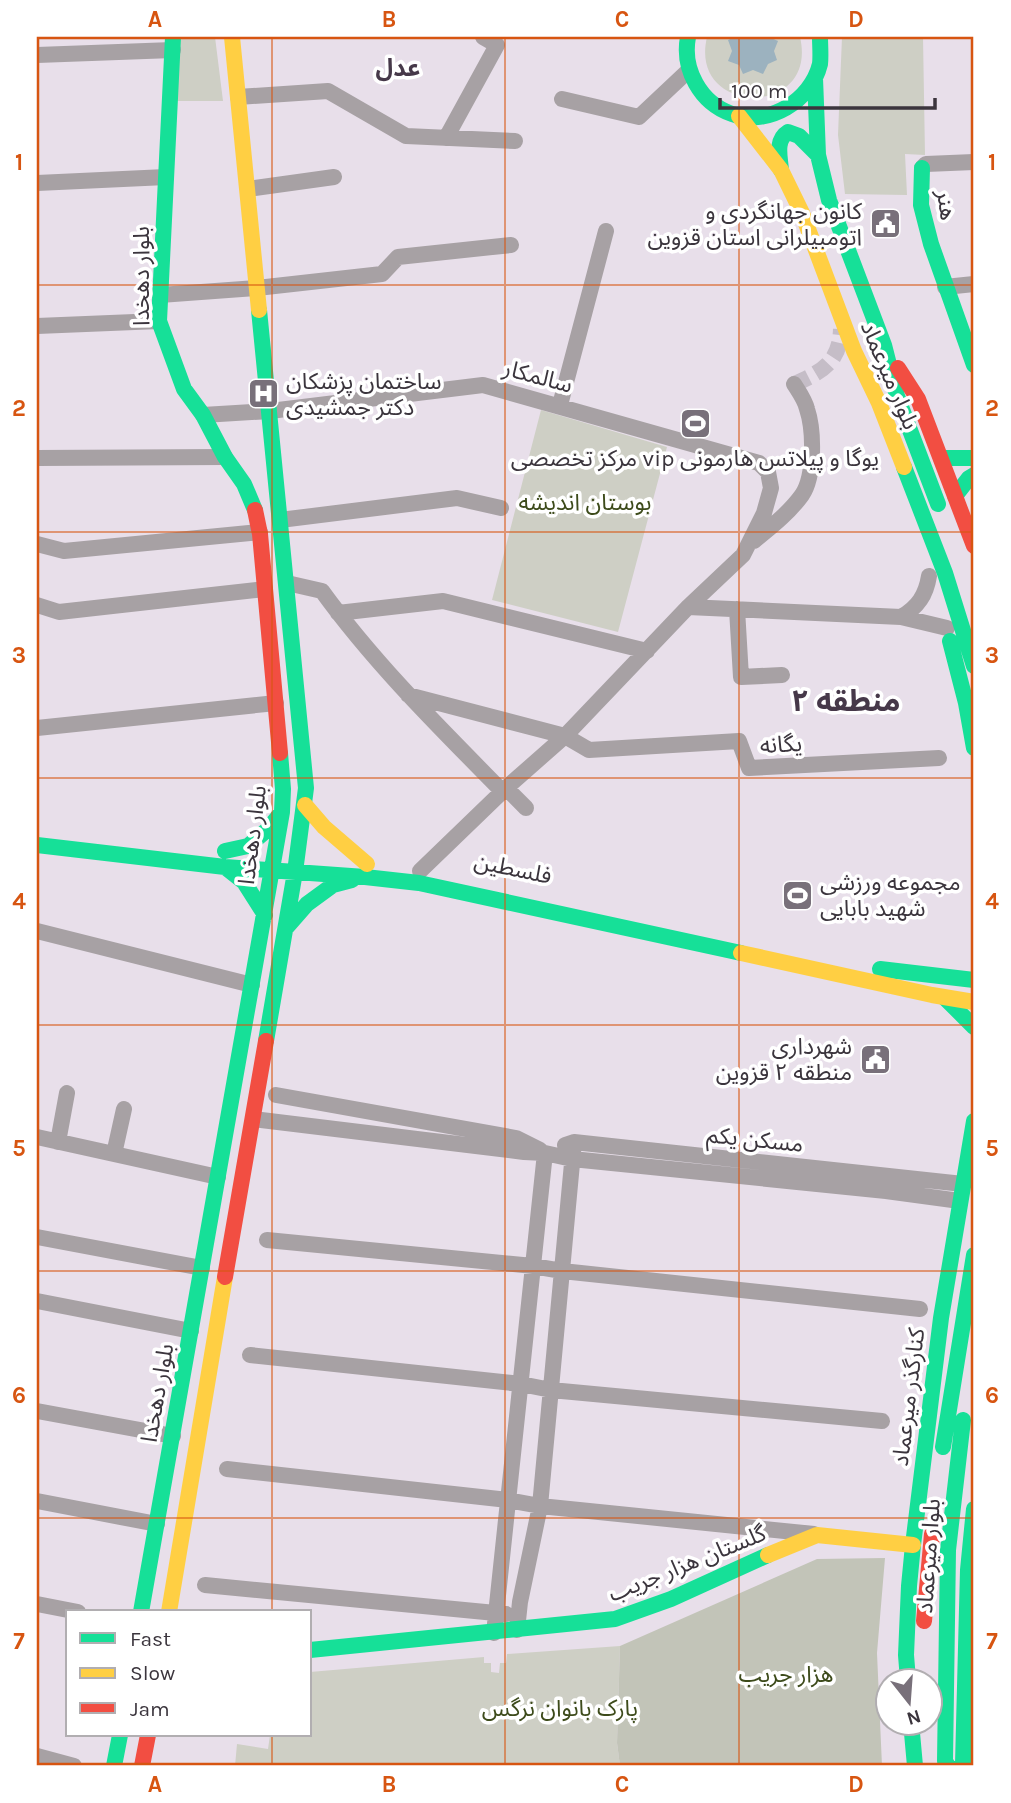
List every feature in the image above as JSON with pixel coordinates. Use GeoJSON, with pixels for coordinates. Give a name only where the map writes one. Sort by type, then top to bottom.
{"type":"FeatureCollection","features":[{"type":"Feature","properties":{"kind":"main road","name":"بلوار دهخدا"},"geometry":{"type":"LineString","coordinates":[[169,1610],[305,806],[305,773],[287,583],[232,37]]}},
{"type":"Feature","properties":{"kind":"main road","name":"بلوار میرعماد"},"geometry":{"type":"LineString","coordinates":[[820,37],[821,55],[815,78],[818,155],[829,200],[884,345],[897,396],[943,518]]}},
{"type":"Feature","properties":{"kind":"main road"},"geometry":{"type":"LineString","coordinates":[[685,38],[686,56],[693,81],[708,100],[727,113],[762,117],[784,110],[802,97],[815,78]]}},
{"type":"Feature","properties":{"kind":"main road","name":"بلوار دهخدا"},"geometry":{"type":"LineString","coordinates":[[141,1610],[253,985],[282,812],[283,789],[256,509],[203,415],[184,389],[159,321],[173,43]]}},
{"type":"Feature","properties":{"kind":"main road","name":"بلوار میرعماد"},"geometry":{"type":"LineString","coordinates":[[739,116],[781,170],[802,213],[854,351],[879,403],[946,573],[974,666]]}},
{"type":"Feature","properties":{"kind":"main road"},"geometry":{"type":"LineString","coordinates":[[781,170],[779,143],[782,136],[788,132],[803,139],[818,155]]}},
{"type":"Feature","properties":{"kind":"main road","name":"هنر"},"geometry":{"type":"LineString","coordinates":[[922,168],[921,205],[931,244],[974,365]]}},
{"type":"Feature","properties":{"kind":"main road"},"geometry":{"type":"LineString","coordinates":[[884,345],[918,399],[974,546]]}},
{"type":"Feature","properties":{"kind":"main road"},"geometry":{"type":"LineString","coordinates":[[854,351],[870,418],[915,539]]}},
{"type":"Feature","properties":{"kind":"main road"},"geometry":{"type":"LineString","coordinates":[[941,458],[974,458]]}},
{"type":"Feature","properties":{"kind":"main road"},"geometry":{"type":"LineString","coordinates":[[955,496],[974,475]]}},
{"type":"Feature","properties":{"kind":"main road"},"geometry":{"type":"LineString","coordinates":[[927,570],[947,628],[974,748]]}},
{"type":"Feature","properties":{"kind":"main road"},"geometry":{"type":"LineString","coordinates":[[286,928],[307,904],[333,885],[366,871],[305,806]]}},
{"type":"Feature","properties":{"kind":"main road"},"geometry":{"type":"LineString","coordinates":[[37,845],[215,854],[248,846],[267,830],[282,812]]}},
{"type":"Feature","properties":{"kind":"main road"},"geometry":{"type":"LineString","coordinates":[[37,831],[274,863]]}},
{"type":"Feature","properties":{"kind":"main road"},"geometry":{"type":"LineString","coordinates":[[215,854],[244,881],[265,915]]}},
{"type":"Feature","properties":{"kind":"main road","name":"فلسطین"},"geometry":{"type":"LineString","coordinates":[[274,863],[420,877],[891,972],[974,980]]}},
{"type":"Feature","properties":{"kind":"main road","name":"فلسطین"},"geometry":{"type":"LineString","coordinates":[[420,877],[945,998],[974,1002]]}},
{"type":"Feature","properties":{"kind":"main road"},"geometry":{"type":"LineString","coordinates":[[945,998],[974,1027]]}},
{"type":"Feature","properties":{"kind":"main road","name":"کنارگذر میرعماد"},"geometry":{"type":"LineString","coordinates":[[907,1666],[912,1545],[941,1318],[974,1121]]}},
{"type":"Feature","properties":{"kind":"main road"},"geometry":{"type":"LineString","coordinates":[[941,1461],[946,1423],[968,1348],[974,1255]]}},
{"type":"Feature","properties":{"kind":"main road","name":"بلوار میرعماد"},"geometry":{"type":"LineString","coordinates":[[948,1766],[945,1761],[948,1550],[968,1348]]}},
{"type":"Feature","properties":{"kind":"main road"},"geometry":{"type":"LineString","coordinates":[[961,1766],[968,1570],[974,1510]]}},
{"type":"Feature","properties":{"kind":"main road","name":"بلوار میرعماد"},"geometry":{"type":"LineString","coordinates":[[920,1666],[934,1524]]}},
{"type":"Feature","properties":{"kind":"main road","name":"گلستان هزار جریب"},"geometry":{"type":"LineString","coordinates":[[312,1650],[494,1633],[517,1623],[615,1619],[671,1599],[741,1566],[817,1535],[912,1545]]}},
{"type":"Feature","properties":{"kind":"main road"},"geometry":{"type":"LineString","coordinates":[[114,1766],[120,1736]]}},
{"type":"Feature","properties":{"kind":"main road"},"geometry":{"type":"LineString","coordinates":[[142,1766],[148,1736]]}},
{"type":"Feature","properties":{"kind":"main road"},"geometry":{"type":"LineString","coordinates":[[913,1736],[916,1766]]}},
{"type":"Feature","properties":{"kind":"main road"},"geometry":{"type":"LineString","coordinates":[[916,1766],[917,1736]]}},
{"type":"Feature","properties":{"kind":"street"},"geometry":{"type":"LineString","coordinates":[[446,138],[490,41]]}},
{"type":"Feature","properties":{"kind":"street"},"geometry":{"type":"LineString","coordinates":[[37,55],[173,43]]}},
{"type":"Feature","properties":{"kind":"street"},"geometry":{"type":"LineString","coordinates":[[562,99],[639,117],[689,70]]}},
{"type":"Feature","properties":{"kind":"street"},"geometry":{"type":"LineString","coordinates":[[239,97],[328,91],[406,136],[515,141]]}},
{"type":"Feature","properties":{"kind":"street"},"geometry":{"type":"LineString","coordinates":[[922,168],[926,164],[974,162]]}},
{"type":"Feature","properties":{"kind":"street"},"geometry":{"type":"LineString","coordinates":[[37,183],[166,177]]}},
{"type":"Feature","properties":{"kind":"street"},"geometry":{"type":"LineString","coordinates":[[247,189],[334,177]]}},
{"type":"Feature","properties":{"kind":"street"},"geometry":{"type":"LineString","coordinates":[[560,405],[606,231]]}},
{"type":"Feature","properties":{"kind":"street"},"geometry":{"type":"LineString","coordinates":[[160,295],[257,288],[382,274],[398,257],[511,245]]}},
{"type":"Feature","properties":{"kind":"street"},"geometry":{"type":"LineString","coordinates":[[946,287],[974,284]]}},
{"type":"Feature","properties":{"kind":"street"},"geometry":{"type":"LineString","coordinates":[[37,326],[159,321]]}},
{"type":"Feature","properties":{"kind":"street"},"geometry":{"type":"LineString","coordinates":[[420,877],[504,790],[565,736],[688,607],[743,555],[747,547],[785,515],[804,493],[813,452],[812,427],[807,405],[794,384]]}},
{"type":"Feature","properties":{"kind":"street","name":"سالمکار"},"geometry":{"type":"LineString","coordinates":[[203,415],[270,411],[483,385],[759,463],[768,472],[771,488],[764,513],[747,547]]}},
{"type":"Feature","properties":{"kind":"street"},"geometry":{"type":"LineString","coordinates":[[37,458],[225,457]]}},
{"type":"Feature","properties":{"kind":"street"},"geometry":{"type":"LineString","coordinates":[[280,520],[457,498],[501,508]]}},
{"type":"Feature","properties":{"kind":"street"},"geometry":{"type":"LineString","coordinates":[[37,544],[64,551],[260,532]]}},
{"type":"Feature","properties":{"kind":"street"},"geometry":{"type":"LineString","coordinates":[[901,617],[918,605],[924,596],[927,570]]}},
{"type":"Feature","properties":{"kind":"street"},"geometry":{"type":"LineString","coordinates":[[287,583],[322,591],[408,695],[504,790],[526,808]]}},
{"type":"Feature","properties":{"kind":"street"},"geometry":{"type":"LineString","coordinates":[[37,605],[59,612],[265,589]]}},
{"type":"Feature","properties":{"kind":"street"},"geometry":{"type":"LineString","coordinates":[[338,613],[443,601],[647,651]]}},
{"type":"Feature","properties":{"kind":"street"},"geometry":{"type":"LineString","coordinates":[[688,607],[901,617],[947,628]]}},
{"type":"Feature","properties":{"kind":"street"},"geometry":{"type":"LineString","coordinates":[[737,609],[741,677],[782,675]]}},
{"type":"Feature","properties":{"kind":"street"},"geometry":{"type":"LineString","coordinates":[[408,695],[565,736]]}},
{"type":"Feature","properties":{"kind":"street"},"geometry":{"type":"LineString","coordinates":[[37,729],[276,703]]}},
{"type":"Feature","properties":{"kind":"street","name":"یگانه"},"geometry":{"type":"LineString","coordinates":[[565,736],[589,750],[739,741],[749,768],[939,758]]}},
{"type":"Feature","properties":{"kind":"street"},"geometry":{"type":"LineString","coordinates":[[37,931],[253,985]]}},
{"type":"Feature","properties":{"kind":"street"},"geometry":{"type":"LineString","coordinates":[[58,1142],[67,1093]]}},
{"type":"Feature","properties":{"kind":"street"},"geometry":{"type":"LineString","coordinates":[[276,1095],[516,1138],[545,1153]]}},
{"type":"Feature","properties":{"kind":"street"},"geometry":{"type":"LineString","coordinates":[[114,1154],[124,1109]]}},
{"type":"Feature","properties":{"kind":"street"},"geometry":{"type":"LineString","coordinates":[[253,1119],[545,1153],[572,1159],[887,1184],[960,1201]]}},
{"type":"Feature","properties":{"kind":"street"},"geometry":{"type":"LineString","coordinates":[[37,1137],[218,1177]]}},
{"type":"Feature","properties":{"kind":"street"},"geometry":{"type":"LineString","coordinates":[[205,1585],[496,1613],[517,1623],[540,1506],[574,1142]]}},
{"type":"Feature","properties":{"kind":"street","name":"مسکن یکم"},"geometry":{"type":"LineString","coordinates":[[545,1153],[574,1142],[887,1184],[962,1184]]}},
{"type":"Feature","properties":{"kind":"street"},"geometry":{"type":"LineString","coordinates":[[494,1633],[545,1153]]}},
{"type":"Feature","properties":{"kind":"street"},"geometry":{"type":"LineString","coordinates":[[37,1237],[202,1268]]}},
{"type":"Feature","properties":{"kind":"street"},"geometry":{"type":"LineString","coordinates":[[267,1240],[533,1266],[919,1309]]}},
{"type":"Feature","properties":{"kind":"street"},"geometry":{"type":"LineString","coordinates":[[37,1301],[191,1331]]}},
{"type":"Feature","properties":{"kind":"street"},"geometry":{"type":"LineString","coordinates":[[250,1355],[521,1384],[551,1390],[882,1420]]}},
{"type":"Feature","properties":{"kind":"street"},"geometry":{"type":"LineString","coordinates":[[37,1411],[173,1436]]}},
{"type":"Feature","properties":{"kind":"street"},"geometry":{"type":"LineString","coordinates":[[227,1469],[817,1535]]}},
{"type":"Feature","properties":{"kind":"street"},"geometry":{"type":"LineString","coordinates":[[37,1501],[157,1524]]}},
{"type":"Feature","properties":{"kind":"street"},"geometry":{"type":"LineString","coordinates":[[37,1604],[68,1610]]}},
{"type":"Feature","properties":{"kind":"street"},"geometry":{"type":"LineString","coordinates":[[37,1756],[74,1766]]}},
{"type":"Feature","properties":{"kind":"green space"},"geometry":{"type":"Polygon","coordinates":[[[177,37],[215,37],[223,101],[173,101],[177,37]]]}},
{"type":"Feature","properties":{"kind":"green space"},"geometry":{"type":"Polygon","coordinates":[[[707,37],[800,37],[801,64],[791,82],[774,94],[754,97],[733,94],[716,82],[706,63],[707,37]]]}},
{"type":"Feature","properties":{"kind":"green space"},"geometry":{"type":"Polygon","coordinates":[[[842,37],[923,37],[925,155],[905,154],[907,195],[845,194],[838,135],[842,37]]]}},
{"type":"Feature","properties":{"kind":"green space","name":"بوستان اندیشه"},"geometry":{"type":"Polygon","coordinates":[[[541,410],[667,447],[618,632],[492,600],[541,410]]]}},
{"type":"Feature","properties":{"kind":"green space","name":"هزار جریب"},"geometry":{"type":"Polygon","coordinates":[[[885,1558],[878,1666],[874,1666],[874,1736],[881,1736],[882,1766],[620,1766],[617,1743],[620,1646],[817,1559],[885,1558]]]}},
{"type":"Feature","properties":{"kind":"green space","name":"پارک بانوان نرگس"},"geometry":{"type":"Polygon","coordinates":[[[620,1646],[617,1743],[620,1766],[235,1766],[237,1744],[268,1749],[270,1736],[312,1736],[312,1672],[484,1657],[484,1663],[491,1663],[491,1672],[499,1673],[500,1663],[506,1663],[507,1654],[620,1646]]]}},
{"type":"Feature","properties":{"kind":"water"},"geometry":{"type":"Polygon","coordinates":[[[735,37],[769,37],[778,41],[774,51],[777,60],[768,64],[763,74],[753,70],[743,74],[739,65],[728,61],[732,51],[728,40],[735,37]]]}},
{"type":"Feature","properties":{"kind":"tunnel"},"geometry":{"type":"LineString","coordinates":[[794,384],[828,364],[837,350],[841,329]]}},
{"type":"Feature","properties":{"kind":"traffic: fast"},"geometry":{"type":"LineString","coordinates":[[173,37],[159,321],[184,389],[203,415],[225,457],[244,484],[255,510]]}},
{"type":"Feature","properties":{"kind":"traffic: fast"},"geometry":{"type":"LineString","coordinates":[[688,37],[688,61],[702,93],[721,109],[746,117],[773,114],[798,100],[808,89],[820,64],[820,37]]}},
{"type":"Feature","properties":{"kind":"traffic: fast"},"geometry":{"type":"LineString","coordinates":[[815,78],[818,155],[829,200],[884,345],[897,396],[938,504]]}},
{"type":"Feature","properties":{"kind":"traffic: fast"},"geometry":{"type":"LineString","coordinates":[[781,170],[780,144],[788,132],[799,136],[818,155]]}},
{"type":"Feature","properties":{"kind":"traffic: fast"},"geometry":{"type":"LineString","coordinates":[[922,168],[921,205],[931,244],[974,365]]}},
{"type":"Feature","properties":{"kind":"traffic: fast"},"geometry":{"type":"LineString","coordinates":[[259,310],[306,788],[295,872],[266,1041]]}},
{"type":"Feature","properties":{"kind":"traffic: fast"},"geometry":{"type":"LineString","coordinates":[[941,458],[974,458]]}},
{"type":"Feature","properties":{"kind":"traffic: fast"},"geometry":{"type":"LineString","coordinates":[[904,467],[945,573],[974,666]]}},
{"type":"Feature","properties":{"kind":"traffic: fast"},"geometry":{"type":"LineString","coordinates":[[955,496],[974,475]]}},
{"type":"Feature","properties":{"kind":"traffic: fast"},"geometry":{"type":"LineString","coordinates":[[950,641],[974,748]]}},
{"type":"Feature","properties":{"kind":"traffic: fast"},"geometry":{"type":"LineString","coordinates":[[141,1610],[282,812],[280,753]]}},
{"type":"Feature","properties":{"kind":"traffic: fast"},"geometry":{"type":"LineString","coordinates":[[225,851],[248,846],[267,830],[282,812]]}},
{"type":"Feature","properties":{"kind":"traffic: fast"},"geometry":{"type":"LineString","coordinates":[[37,845],[225,867],[419,883],[741,953]]}},
{"type":"Feature","properties":{"kind":"traffic: fast"},"geometry":{"type":"LineString","coordinates":[[225,867],[244,882],[265,915]]}},
{"type":"Feature","properties":{"kind":"traffic: fast"},"geometry":{"type":"LineString","coordinates":[[286,928],[307,904],[333,885],[352,880]]}},
{"type":"Feature","properties":{"kind":"traffic: fast"},"geometry":{"type":"LineString","coordinates":[[880,969],[974,980]]}},
{"type":"Feature","properties":{"kind":"traffic: fast"},"geometry":{"type":"LineString","coordinates":[[945,998],[974,1027]]}},
{"type":"Feature","properties":{"kind":"traffic: fast"},"geometry":{"type":"LineString","coordinates":[[907,1666],[913,1545],[941,1318],[974,1121]]}},
{"type":"Feature","properties":{"kind":"traffic: fast"},"geometry":{"type":"LineString","coordinates":[[943,1447],[974,1255]]}},
{"type":"Feature","properties":{"kind":"traffic: fast"},"geometry":{"type":"LineString","coordinates":[[948,1766],[945,1761],[948,1550],[963,1420]]}},
{"type":"Feature","properties":{"kind":"traffic: fast"},"geometry":{"type":"LineString","coordinates":[[961,1766],[968,1570],[974,1509]]}},
{"type":"Feature","properties":{"kind":"traffic: fast"},"geometry":{"type":"LineString","coordinates":[[312,1650],[615,1619],[671,1599],[768,1555]]}},
{"type":"Feature","properties":{"kind":"traffic: fast"},"geometry":{"type":"LineString","coordinates":[[114,1766],[120,1736]]}},
{"type":"Feature","properties":{"kind":"traffic: fast"},"geometry":{"type":"LineString","coordinates":[[912,1736],[915,1766]]}},
{"type":"Feature","properties":{"kind":"traffic: slow"},"geometry":{"type":"LineString","coordinates":[[232,37],[259,310]]}},
{"type":"Feature","properties":{"kind":"traffic: slow"},"geometry":{"type":"LineString","coordinates":[[739,116],[781,170],[802,213],[854,351],[879,403],[904,467]]}},
{"type":"Feature","properties":{"kind":"traffic: slow"},"geometry":{"type":"LineString","coordinates":[[305,805],[324,827],[367,864]]}},
{"type":"Feature","properties":{"kind":"traffic: slow"},"geometry":{"type":"LineString","coordinates":[[741,953],[974,1002]]}},
{"type":"Feature","properties":{"kind":"traffic: slow"},"geometry":{"type":"LineString","coordinates":[[169,1610],[225,1277]]}},
{"type":"Feature","properties":{"kind":"traffic: slow"},"geometry":{"type":"LineString","coordinates":[[768,1555],[817,1535],[913,1545]]}},
{"type":"Feature","properties":{"kind":"traffic: jam"},"geometry":{"type":"LineString","coordinates":[[898,368],[918,399],[974,546]]}},
{"type":"Feature","properties":{"kind":"traffic: jam"},"geometry":{"type":"LineString","coordinates":[[255,510],[260,534],[280,753]]}},
{"type":"Feature","properties":{"kind":"traffic: jam"},"geometry":{"type":"LineString","coordinates":[[225,1277],[266,1041]]}},
{"type":"Feature","properties":{"kind":"traffic: jam"},"geometry":{"type":"LineString","coordinates":[[924,1621],[932,1534]]}},
{"type":"Feature","properties":{"kind":"traffic: jam"},"geometry":{"type":"LineString","coordinates":[[142,1766],[148,1736]]}},
{"type":"Feature","properties":{"kind":"place","name":"کانون جهانگردی و اتومبیلرانی استان قزوین"},"geometry":{"type":"Point","coordinates":[885,224]}},
{"type":"Feature","properties":{"kind":"place","name":"ساختمان پزشکان دکتر جمشیدی"},"geometry":{"type":"Point","coordinates":[263,394]}},
{"type":"Feature","properties":{"kind":"place","name":"مرکز تخصصی vip یوگا و پیلاتس هارمونی"},"geometry":{"type":"Point","coordinates":[695,424]}},
{"type":"Feature","properties":{"kind":"place","name":"مجموعه ورزشی شهید بابایی"},"geometry":{"type":"Point","coordinates":[797,895]}},
{"type":"Feature","properties":{"kind":"place","name":"شهرداری منطقه ۲ قزوین"},"geometry":{"type":"Point","coordinates":[875,1059]}},
{"type":"Feature","properties":{"kind":"district","name":"عدل"},"geometry":{"type":"Point","coordinates":[398,68]}},
{"type":"Feature","properties":{"kind":"district","name":"منطقه ۲"},"geometry":{"type":"Point","coordinates":[846,701]}}]}
